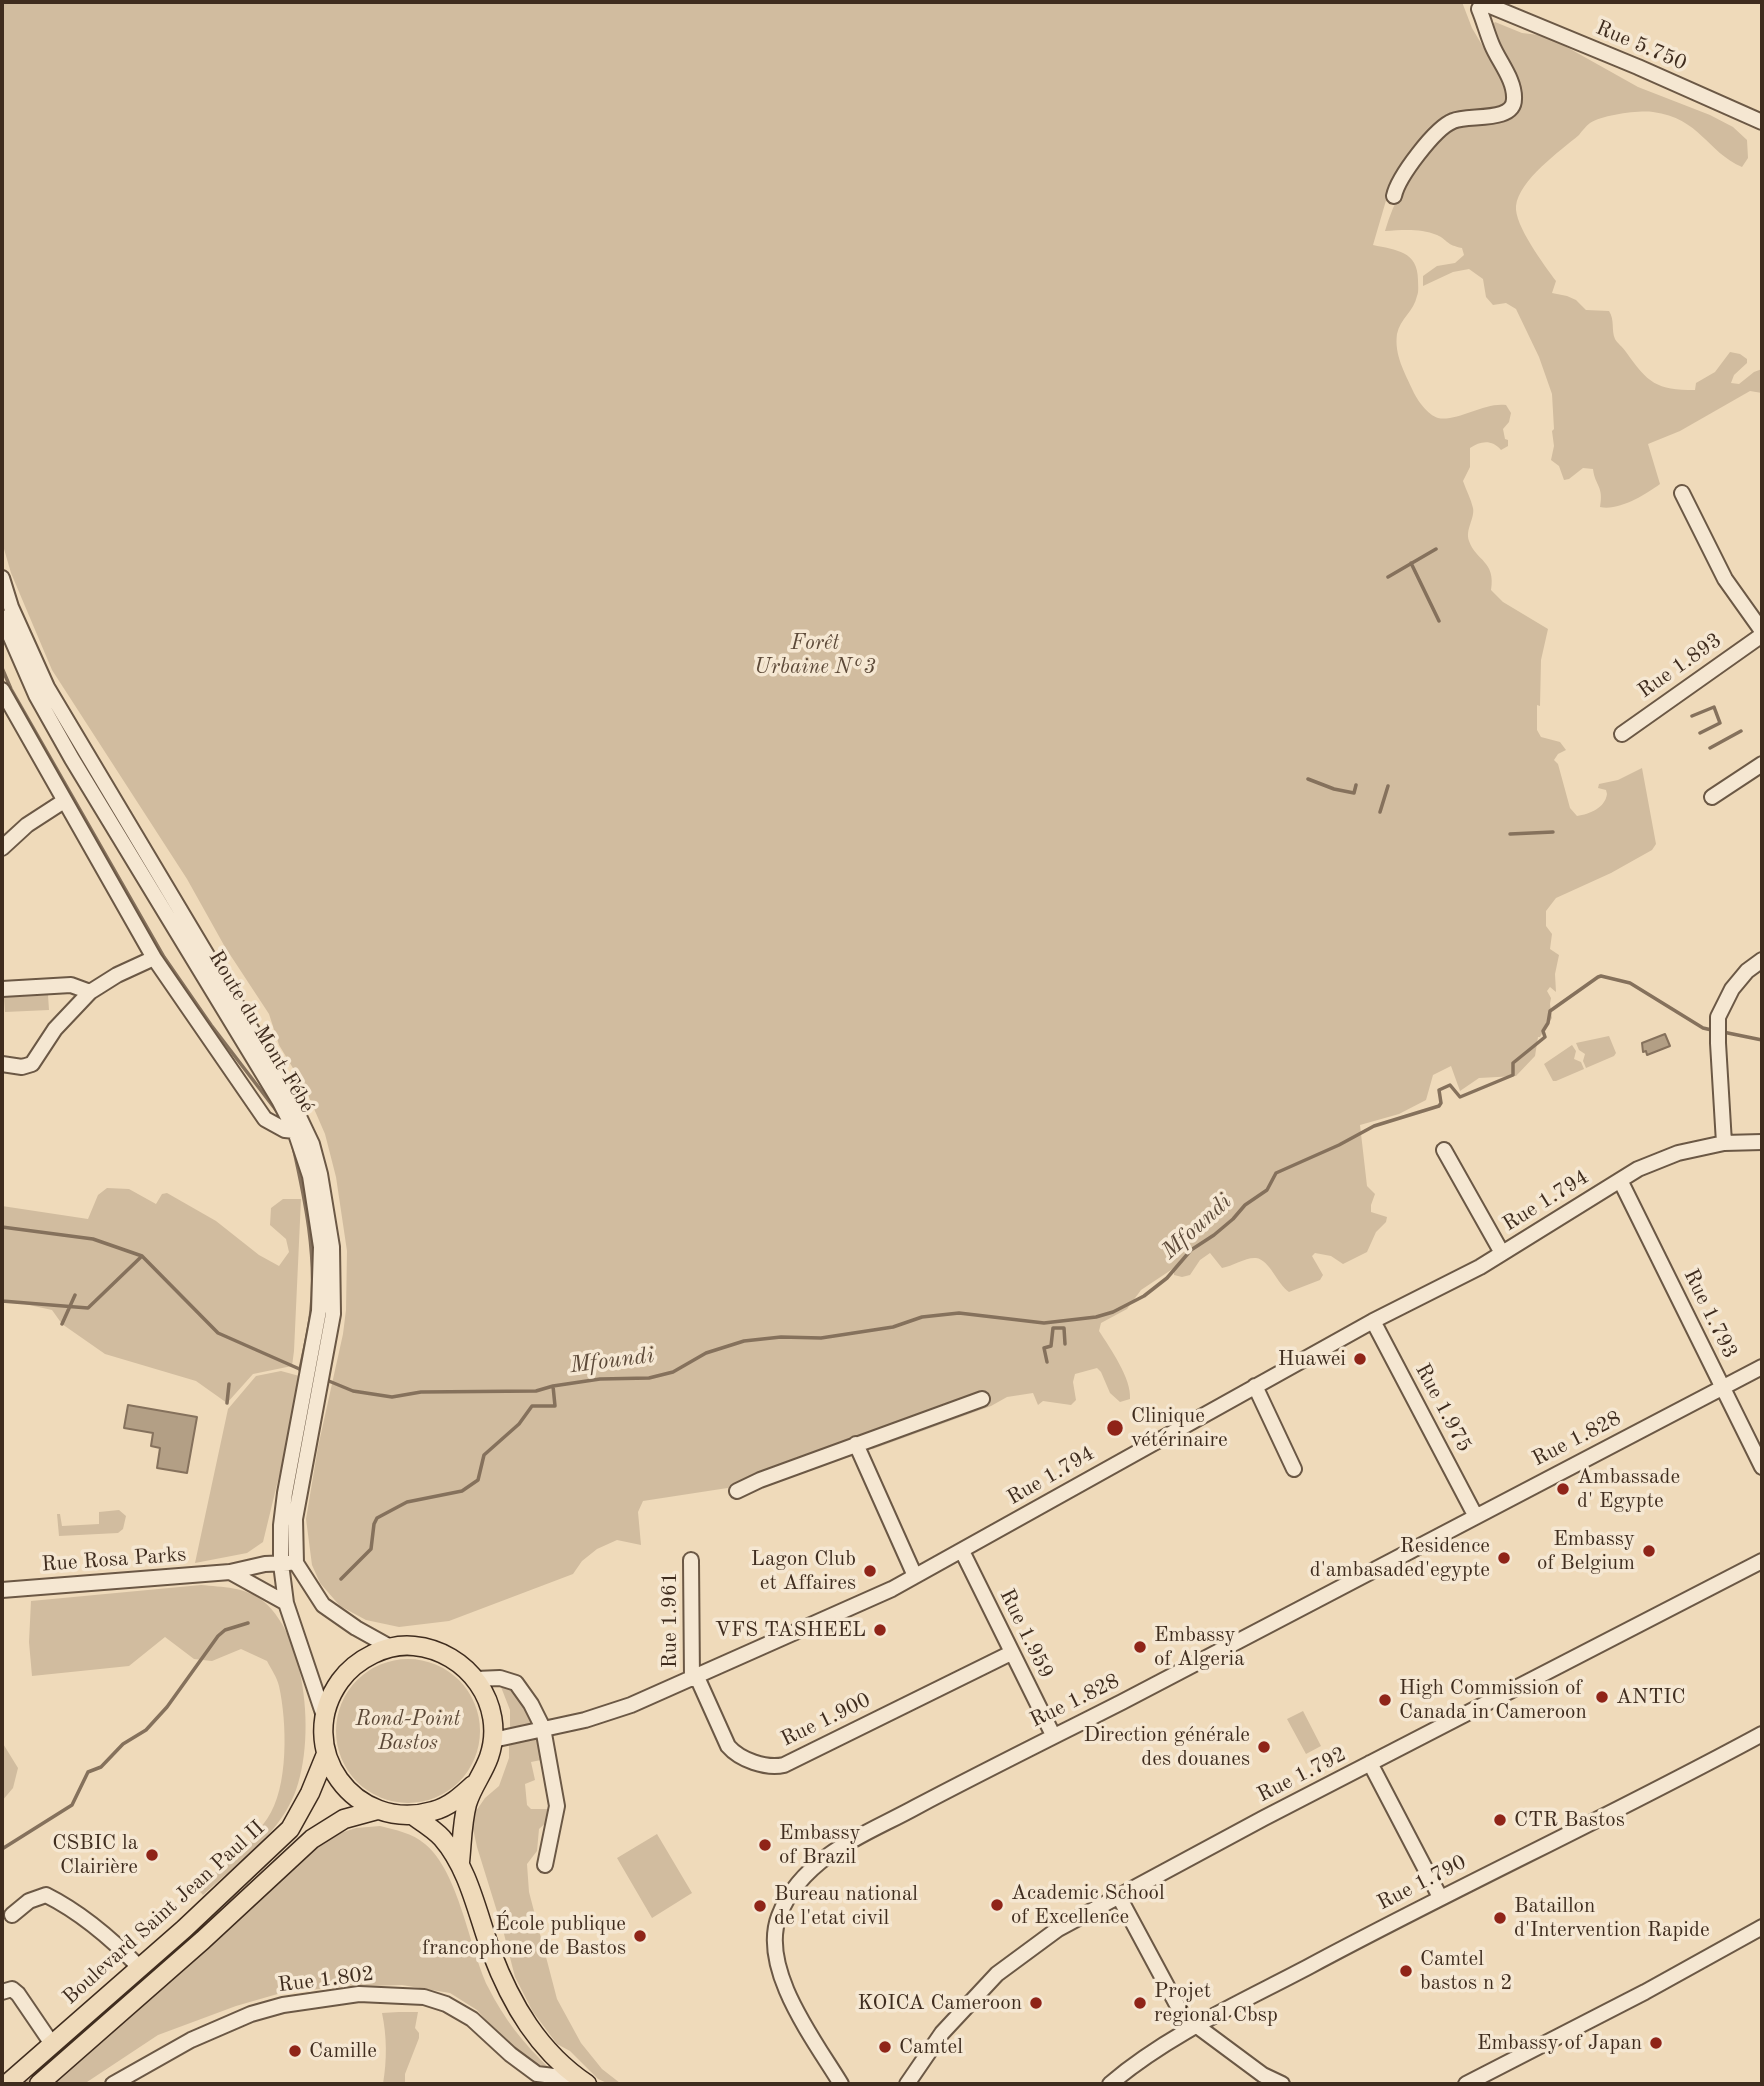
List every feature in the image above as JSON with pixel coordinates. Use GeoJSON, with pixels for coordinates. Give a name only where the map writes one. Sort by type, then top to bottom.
{"type":"FeatureCollection","features":[{"type":"Feature","properties":{"kind":"main road"},"geometry":{"type":"LineString","coordinates":[[392,1648],[429,1648],[463,1665],[476,1679],[487,1698],[493,1718],[493,1740],[483,1772],[473,1786],[456,1801],[435,1811],[412,1815],[377,1810],[347,1791],[334,1774],[326,1754],[324,1716],[336,1688],[355,1665],[373,1654],[392,1648]]}},
{"type":"Feature","properties":{"kind":"main road","name":"Boulevard Saint Jean Paul II"},"geometry":{"type":"LineString","coordinates":[[7,2084],[140,1968],[290,1829],[310,1793],[326,1754]]}},
{"type":"Feature","properties":{"kind":"main road"},"geometry":{"type":"LineString","coordinates":[[460,1862],[467,1806],[473,1786]]}},
{"type":"Feature","properties":{"kind":"main road","name":"Boulevard Saint Jean Paul II"},"geometry":{"type":"LineString","coordinates":[[39,2084],[203,1940],[312,1839],[344,1819],[377,1810]]}},
{"type":"Feature","properties":{"kind":"main road"},"geometry":{"type":"LineString","coordinates":[[412,1815],[441,1837],[460,1862],[491,1951],[522,2017],[539,2041],[583,2081]]}},
{"type":"Feature","properties":{"kind":"street","name":"Rue 5.750"},"geometry":{"type":"LineString","coordinates":[[1394,196],[1399,179],[1446,125],[1462,118],[1501,115],[1513,106],[1512,85],[1493,47],[1479,9],[1483,3],[1762,122]]}},
{"type":"Feature","properties":{"kind":"street"},"geometry":{"type":"LineString","coordinates":[[1682,493],[1725,579],[1762,633]]}},
{"type":"Feature","properties":{"kind":"street","name":"Route du Mont-Fébé"},"geometry":{"type":"LineString","coordinates":[[2,578],[11,607],[47,687],[269,1059],[312,1144],[320,1174],[332,1247],[333,1314],[297,1505],[296,1563]]}},
{"type":"Feature","properties":{"kind":"street","name":"Route du Mont-Fébé"},"geometry":{"type":"LineString","coordinates":[[3,624],[36,695],[72,759],[258,1065],[295,1131],[310,1176],[321,1247],[319,1311],[285,1493],[281,1525],[281,1563],[286,1602],[324,1716]]}},
{"type":"Feature","properties":{"kind":"street","name":"Rue 1.893"},"geometry":{"type":"LineString","coordinates":[[1622,734],[1762,633]]}},
{"type":"Feature","properties":{"kind":"street"},"geometry":{"type":"LineString","coordinates":[[2,690],[153,958],[265,1119],[285,1130],[295,1131]]}},
{"type":"Feature","properties":{"kind":"street"},"geometry":{"type":"LineString","coordinates":[[1712,797],[1762,764]]}},
{"type":"Feature","properties":{"kind":"street"},"geometry":{"type":"LineString","coordinates":[[2,848],[27,825],[64,801]]}},
{"type":"Feature","properties":{"kind":"street"},"geometry":{"type":"LineString","coordinates":[[2,1063],[22,1068],[32,1064],[55,1029],[90,992],[117,975],[153,958]]}},
{"type":"Feature","properties":{"kind":"street"},"geometry":{"type":"LineString","coordinates":[[1724,1143],[1718,1017],[1732,989],[1747,971],[1762,960]]}},
{"type":"Feature","properties":{"kind":"street"},"geometry":{"type":"LineString","coordinates":[[2,989],[71,985],[90,992]]}},
{"type":"Feature","properties":{"kind":"street","name":"Rue 1.794"},"geometry":{"type":"LineString","coordinates":[[493,1740],[585,1720],[631,1705],[915,1576],[1373,1321],[1502,1254],[1655,1161],[1724,1143],[1762,1142]]}},
{"type":"Feature","properties":{"kind":"street"},"geometry":{"type":"LineString","coordinates":[[1444,1150],[1502,1254]]}},
{"type":"Feature","properties":{"kind":"street","name":"Rue 1.793"},"geometry":{"type":"LineString","coordinates":[[1620,1181],[1762,1467]]}},
{"type":"Feature","properties":{"kind":"street","name":"Rue 1.975"},"geometry":{"type":"LineString","coordinates":[[1373,1321],[1475,1516]]}},
{"type":"Feature","properties":{"kind":"street","name":"Rue 1.828"},"geometry":{"type":"LineString","coordinates":[[841,2084],[799,2015],[775,1958],[774,1938],[778,1917],[789,1895],[807,1872],[830,1855],[1054,1735],[1762,1367]]}},
{"type":"Feature","properties":{"kind":"street"},"geometry":{"type":"LineString","coordinates":[[1255,1386],[1294,1469]]}},
{"type":"Feature","properties":{"kind":"street"},"geometry":{"type":"LineString","coordinates":[[737,1491],[856,1444],[982,1399]]}},
{"type":"Feature","properties":{"kind":"street"},"geometry":{"type":"LineString","coordinates":[[856,1444],[915,1576]]}},
{"type":"Feature","properties":{"kind":"street","name":"Rue 1.959"},"geometry":{"type":"LineString","coordinates":[[962,1551],[1054,1735]]}},
{"type":"Feature","properties":{"kind":"street","name":"Rue 1.961"},"geometry":{"type":"LineString","coordinates":[[691,1560],[694,1678]]}},
{"type":"Feature","properties":{"kind":"street","name":"Rue 1.792"},"geometry":{"type":"LineString","coordinates":[[906,2084],[942,2033],[997,1974],[1058,1929],[1370,1763],[1762,1561]]}},
{"type":"Feature","properties":{"kind":"street"},"geometry":{"type":"LineString","coordinates":[[296,1563],[323,1605],[392,1648]]}},
{"type":"Feature","properties":{"kind":"street","name":"Rue Rosa Parks"},"geometry":{"type":"LineString","coordinates":[[2,1590],[230,1572],[258,1565],[296,1563]]}},
{"type":"Feature","properties":{"kind":"street"},"geometry":{"type":"LineString","coordinates":[[230,1572],[286,1602]]}},
{"type":"Feature","properties":{"kind":"street","name":"Rue 1.900"},"geometry":{"type":"LineString","coordinates":[[694,1678],[734,1753],[776,1766],[784,1765],[1011,1653]]}},
{"type":"Feature","properties":{"kind":"street"},"geometry":{"type":"LineString","coordinates":[[476,1679],[500,1678],[516,1683],[543,1728],[557,1806],[545,1865]]}},
{"type":"Feature","properties":{"kind":"street","name":"Rue 1.790"},"geometry":{"type":"LineString","coordinates":[[1110,2084],[1137,2062],[1193,2028],[1440,1897],[1762,1734]]}},
{"type":"Feature","properties":{"kind":"street"},"geometry":{"type":"LineString","coordinates":[[1370,1763],[1440,1897]]}},
{"type":"Feature","properties":{"kind":"street"},"geometry":{"type":"LineString","coordinates":[[12,1915],[29,1901],[46,1895],[69,1906],[92,1923],[140,1968]]}},
{"type":"Feature","properties":{"kind":"street"},"geometry":{"type":"LineString","coordinates":[[1118,1895],[1193,2028],[1252,2068],[1282,2084]]}},
{"type":"Feature","properties":{"kind":"street"},"geometry":{"type":"LineString","coordinates":[[1465,2084],[1645,1992],[1762,1927]]}},
{"type":"Feature","properties":{"kind":"street"},"geometry":{"type":"LineString","coordinates":[[7,1991],[18,1994],[52,2044]]}},
{"type":"Feature","properties":{"kind":"street","name":"Rue 1.802"},"geometry":{"type":"LineString","coordinates":[[113,2084],[191,2040],[251,2014],[359,1994],[424,1997],[446,2004],[472,2019],[510,2054],[537,2074],[583,2081]]}},
{"type":"Feature","properties":{"kind":"green space","name":"Forêt Urbaine N°3"},"geometry":{"type":"Polygon","coordinates":[[[2,2],[1462,2],[1472,28],[1507,87],[1509,97],[1504,106],[1494,110],[1458,114],[1409,156],[1392,180],[1373,245],[1404,253],[1417,270],[1418,293],[1401,324],[1396,342],[1404,371],[1423,407],[1438,418],[1454,417],[1498,405],[1506,405],[1511,413],[1509,422],[1503,429],[1508,446],[1501,450],[1486,442],[1470,448],[1470,467],[1463,481],[1473,508],[1469,541],[1491,573],[1491,590],[1503,602],[1548,629],[1541,660],[1537,730],[1541,737],[1560,742],[1566,750],[1554,760],[1558,764],[1570,808],[1577,816],[1596,810],[1607,794],[1606,790],[1598,788],[1599,784],[1618,780],[1642,768],[1656,844],[1652,850],[1611,873],[1556,898],[1546,911],[1546,926],[1552,934],[1550,949],[1559,955],[1555,974],[1556,992],[1550,987],[1547,991],[1551,998],[1552,1018],[1538,1037],[1535,1056],[1516,1076],[1479,1078],[1460,1091],[1451,1066],[1433,1075],[1426,1100],[1399,1114],[1360,1125],[1367,1186],[1375,1194],[1371,1212],[1387,1217],[1386,1222],[1376,1232],[1367,1252],[1343,1264],[1331,1256],[1315,1253],[1312,1256],[1323,1275],[1320,1280],[1289,1292],[1261,1260],[1248,1259],[1222,1268],[1210,1253],[1200,1260],[1190,1275],[1174,1275],[1174,1268],[1141,1290],[1127,1309],[1101,1323],[1099,1331],[1124,1373],[1130,1399],[1120,1402],[1110,1393],[1097,1368],[1075,1374],[1073,1382],[1076,1400],[1071,1405],[1043,1401],[1038,1405],[1033,1393],[1007,1397],[991,1406],[873,1449],[846,1449],[734,1487],[643,1501],[638,1512],[641,1545],[617,1540],[597,1549],[582,1561],[573,1574],[449,1621],[399,1627],[366,1620],[340,1606],[320,1583],[312,1565],[306,1519],[346,1310],[347,1251],[336,1177],[325,1134],[305,1088],[279,1045],[269,1014],[225,947],[187,879],[52,670],[11,573],[2,542],[2,2]]]}},
{"type":"Feature","properties":{"kind":"green space"},"geometry":{"type":"Polygon","coordinates":[[[1495,22],[1522,33],[1547,36],[1638,87],[1710,115],[1733,127],[1747,140],[1748,158],[1742,167],[1730,161],[1693,128],[1669,115],[1630,112],[1612,115],[1589,124],[1532,176],[1519,196],[1516,206],[1520,224],[1556,281],[1552,293],[1576,300],[1586,310],[1609,311],[1616,341],[1654,383],[1695,390],[1696,383],[1715,372],[1730,352],[1747,359],[1747,363],[1734,375],[1731,383],[1739,384],[1762,369],[1762,393],[1750,391],[1680,431],[1648,444],[1660,484],[1615,507],[1600,507],[1601,495],[1593,469],[1583,468],[1564,480],[1559,466],[1551,460],[1554,446],[1552,394],[1539,357],[1516,309],[1506,303],[1493,305],[1486,297],[1483,279],[1469,269],[1453,272],[1423,286],[1423,276],[1437,266],[1455,263],[1464,255],[1462,248],[1424,231],[1385,231],[1403,188],[1445,132],[1458,125],[1501,121],[1517,111],[1522,99],[1490,28],[1495,22]]]}},
{"type":"Feature","properties":{"kind":"green space"},"geometry":{"type":"Polygon","coordinates":[[[48,995],[49,1010],[5,1012],[4,997],[48,995]]]}},
{"type":"Feature","properties":{"kind":"green space"},"geometry":{"type":"Polygon","coordinates":[[[1609,1036],[1616,1053],[1614,1056],[1586,1068],[1583,1061],[1585,1054],[1579,1050],[1576,1043],[1609,1036]]]}},
{"type":"Feature","properties":{"kind":"green space"},"geometry":{"type":"Polygon","coordinates":[[[1572,1045],[1576,1051],[1574,1059],[1581,1062],[1584,1069],[1553,1081],[1544,1064],[1572,1045]]]}},
{"type":"Feature","properties":{"kind":"green space"},"geometry":{"type":"Polygon","coordinates":[[[107,1188],[129,1189],[156,1204],[162,1194],[167,1193],[216,1221],[259,1255],[279,1266],[289,1252],[286,1239],[270,1225],[271,1208],[283,1199],[301,1199],[292,1366],[253,1374],[227,1403],[196,1381],[105,1354],[62,1324],[52,1310],[2,1299],[2,1206],[88,1219],[98,1195],[107,1188]]]}},
{"type":"Feature","properties":{"kind":"green space"},"geometry":{"type":"Polygon","coordinates":[[[281,1371],[303,1377],[263,1542],[247,1553],[195,1563],[228,1409],[256,1376],[281,1371]]]}},
{"type":"Feature","properties":{"kind":"green space"},"geometry":{"type":"Polygon","coordinates":[[[119,1510],[126,1516],[123,1529],[118,1533],[59,1536],[57,1514],[60,1514],[62,1526],[99,1524],[99,1512],[119,1510]]]}},
{"type":"Feature","properties":{"kind":"green space"},"geometry":{"type":"Polygon","coordinates":[[[201,1585],[234,1588],[256,1596],[279,1619],[291,1643],[300,1671],[306,1733],[303,1762],[296,1789],[286,1811],[258,1845],[203,1895],[197,1888],[260,1829],[274,1806],[279,1790],[283,1773],[284,1718],[278,1683],[267,1661],[241,1649],[212,1661],[194,1659],[165,1637],[129,1666],[32,1676],[29,1642],[31,1601],[201,1585]]]}},
{"type":"Feature","properties":{"kind":"green space","name":"Rond-Point Bastos"},"geometry":{"type":"Polygon","coordinates":[[[408,1659],[436,1665],[459,1680],[474,1703],[480,1731],[474,1759],[459,1782],[436,1797],[408,1803],[380,1797],[357,1782],[342,1759],[336,1731],[342,1703],[357,1680],[380,1665],[408,1659]]]}},
{"type":"Feature","properties":{"kind":"green space"},"geometry":{"type":"Polygon","coordinates":[[[501,1687],[514,1688],[534,1722],[533,1726],[510,1733],[510,1710],[501,1687]]]}},
{"type":"Feature","properties":{"kind":"green space"},"geometry":{"type":"Polygon","coordinates":[[[1303,1711],[1321,1746],[1306,1754],[1287,1719],[1303,1711]]]}},
{"type":"Feature","properties":{"kind":"green space"},"geometry":{"type":"Polygon","coordinates":[[[539,1738],[541,1760],[531,1762],[535,1780],[525,1784],[527,1805],[531,1809],[551,1809],[549,1820],[539,1829],[537,1851],[527,1864],[529,1892],[557,1999],[581,2043],[602,2069],[620,2083],[609,2084],[598,2079],[570,2051],[557,2044],[533,2012],[515,1977],[477,1847],[472,1824],[476,1811],[485,1798],[499,1786],[509,1758],[509,1741],[539,1738]]]}},
{"type":"Feature","properties":{"kind":"green space"},"geometry":{"type":"Polygon","coordinates":[[[2,1742],[18,1768],[13,1788],[2,1801],[2,1742]]]}},
{"type":"Feature","properties":{"kind":"green space"},"geometry":{"type":"Polygon","coordinates":[[[380,1826],[415,1837],[437,1857],[455,1891],[481,1971],[494,1999],[515,2031],[550,2069],[545,2071],[518,2055],[477,2010],[450,1993],[402,1985],[337,1987],[281,1993],[236,2006],[158,2035],[84,2084],[52,2084],[236,1922],[310,1852],[331,1836],[356,1828],[380,1826]]]}},
{"type":"Feature","properties":{"kind":"green space"},"geometry":{"type":"Polygon","coordinates":[[[657,1834],[692,1893],[652,1918],[617,1858],[657,1834]]]}},
{"type":"Feature","properties":{"kind":"green space"},"geometry":{"type":"Polygon","coordinates":[[[238,1891],[241,1894],[27,2084],[20,2084],[238,1891]]]}},
{"type":"Feature","properties":{"kind":"green space"},"geometry":{"type":"Polygon","coordinates":[[[418,2012],[415,2028],[419,2038],[405,2074],[405,2084],[383,2084],[386,2048],[382,2013],[418,2012]]]}},
{"type":"Feature","properties":{"kind":"shaded area"},"geometry":{"type":"Polygon","coordinates":[[[1665,1034],[1670,1046],[1647,1055],[1646,1051],[1643,1052],[1642,1043],[1665,1034]]]}},
{"type":"Feature","properties":{"kind":"shaded area"},"geometry":{"type":"Polygon","coordinates":[[[128,1405],[197,1417],[187,1473],[157,1468],[160,1448],[151,1446],[153,1433],[124,1428],[128,1405]]]}},
{"type":"Feature","properties":{"kind":"waterway"},"geometry":{"type":"LineString","coordinates":[[1388,577],[1436,549]]}},
{"type":"Feature","properties":{"kind":"waterway"},"geometry":{"type":"LineString","coordinates":[[1411,563],[1439,621]]}},
{"type":"Feature","properties":{"kind":"waterway"},"geometry":{"type":"LineString","coordinates":[[2,668],[11,689],[164,957],[211,1025],[279,1114]]}},
{"type":"Feature","properties":{"kind":"waterway"},"geometry":{"type":"LineString","coordinates":[[1692,716],[1714,707],[1720,723],[1700,733]]}},
{"type":"Feature","properties":{"kind":"waterway"},"geometry":{"type":"LineString","coordinates":[[1710,748],[1741,731]]}},
{"type":"Feature","properties":{"kind":"waterway"},"geometry":{"type":"LineString","coordinates":[[1308,779],[1354,793],[1356,785]]}},
{"type":"Feature","properties":{"kind":"waterway"},"geometry":{"type":"LineString","coordinates":[[1380,812],[1388,786]]}},
{"type":"Feature","properties":{"kind":"waterway"},"geometry":{"type":"LineString","coordinates":[[1510,834],[1553,832]]}},
{"type":"Feature","properties":{"kind":"waterway","name":"Mfoundi"},"geometry":{"type":"LineString","coordinates":[[324,1379],[353,1391],[392,1397],[421,1392],[536,1391],[600,1379],[649,1378],[673,1372],[706,1353],[744,1341],[781,1337],[821,1338],[893,1327],[922,1317],[959,1313],[1044,1323],[1096,1317],[1113,1312],[1144,1296],[1167,1278],[1191,1250],[1214,1235],[1245,1205],[1267,1190],[1276,1173],[1374,1126],[1439,1106],[1439,1090],[1450,1085],[1460,1097],[1513,1075],[1513,1063],[1545,1037],[1543,1031],[1550,1011],[1598,977],[1630,983],[1703,1028],[1716,1031]]}},
{"type":"Feature","properties":{"kind":"waterway","name":"Mfoundi"},"geometry":{"type":"LineString","coordinates":[[1723,1032],[1762,1040]]}},
{"type":"Feature","properties":{"kind":"waterway"},"geometry":{"type":"LineString","coordinates":[[293,1146],[306,1207],[312,1269],[310,1318],[300,1370]]}},
{"type":"Feature","properties":{"kind":"waterway"},"geometry":{"type":"LineString","coordinates":[[2,1227],[93,1239],[142,1256],[218,1333],[304,1371]]}},
{"type":"Feature","properties":{"kind":"waterway"},"geometry":{"type":"LineString","coordinates":[[2,1301],[88,1308],[142,1256]]}},
{"type":"Feature","properties":{"kind":"waterway"},"geometry":{"type":"LineString","coordinates":[[62,1324],[75,1295]]}},
{"type":"Feature","properties":{"kind":"waterway"},"geometry":{"type":"LineString","coordinates":[[1047,1362],[1044,1348],[1051,1346],[1053,1328],[1064,1328],[1065,1344]]}},
{"type":"Feature","properties":{"kind":"waterway"},"geometry":{"type":"LineString","coordinates":[[227,1403],[229,1384]]}},
{"type":"Feature","properties":{"kind":"waterway"},"geometry":{"type":"LineString","coordinates":[[341,1579],[371,1549],[377,1518],[407,1502],[462,1491],[478,1480],[484,1455],[519,1424],[532,1406],[555,1406],[553,1386]]}},
{"type":"Feature","properties":{"kind":"waterway","name":"Mfoundi"},"geometry":{"type":"LineString","coordinates":[[2,1849],[72,1805],[88,1772],[101,1767],[123,1744],[146,1730],[167,1707],[218,1636],[225,1630],[248,1623]]}},
{"type":"Feature","properties":{"kind":"place","name":"Huawei"},"geometry":{"type":"Point","coordinates":[1360,1359]}},
{"type":"Feature","properties":{"kind":"place","name":"Clinique vétérinaire"},"geometry":{"type":"Point","coordinates":[1115,1428]}},
{"type":"Feature","properties":{"kind":"place","name":"Ambassade d' Egypte"},"geometry":{"type":"Point","coordinates":[1563,1489]}},
{"type":"Feature","properties":{"kind":"place","name":"Embassy of Belgium"},"geometry":{"type":"Point","coordinates":[1649,1551]}},
{"type":"Feature","properties":{"kind":"place","name":"Residence d'ambasaded'egypte"},"geometry":{"type":"Point","coordinates":[1504,1558]}},
{"type":"Feature","properties":{"kind":"place","name":"Lagon Club et Affaires"},"geometry":{"type":"Point","coordinates":[870,1571]}},
{"type":"Feature","properties":{"kind":"place","name":"VFS TASHEEL"},"geometry":{"type":"Point","coordinates":[880,1630]}},
{"type":"Feature","properties":{"kind":"place","name":"Embassy of Algeria"},"geometry":{"type":"Point","coordinates":[1140,1647]}},
{"type":"Feature","properties":{"kind":"place","name":"ANTIC"},"geometry":{"type":"Point","coordinates":[1602,1697]}},
{"type":"Feature","properties":{"kind":"place","name":"High Commission of Canada in Cameroon"},"geometry":{"type":"Point","coordinates":[1385,1700]}},
{"type":"Feature","properties":{"kind":"place","name":"Direction générale des douanes"},"geometry":{"type":"Point","coordinates":[1264,1747]}},
{"type":"Feature","properties":{"kind":"place","name":"CTR Bastos"},"geometry":{"type":"Point","coordinates":[1500,1820]}},
{"type":"Feature","properties":{"kind":"place","name":"Embassy of Brazil"},"geometry":{"type":"Point","coordinates":[765,1845]}},
{"type":"Feature","properties":{"kind":"place","name":"CSBIC la Clairière"},"geometry":{"type":"Point","coordinates":[152,1855]}},
{"type":"Feature","properties":{"kind":"place","name":"Academic School of Excellence"},"geometry":{"type":"Point","coordinates":[997,1905]}},
{"type":"Feature","properties":{"kind":"place","name":"Bureau national de l'etat civil"},"geometry":{"type":"Point","coordinates":[760,1906]}},
{"type":"Feature","properties":{"kind":"place","name":"Bataillon d'Intervention Rapide"},"geometry":{"type":"Point","coordinates":[1500,1918]}},
{"type":"Feature","properties":{"kind":"place","name":"École publique francophone de Bastos"},"geometry":{"type":"Point","coordinates":[640,1936]}},
{"type":"Feature","properties":{"kind":"place","name":"Camtel bastos n 2"},"geometry":{"type":"Point","coordinates":[1406,1971]}},
{"type":"Feature","properties":{"kind":"place","name":"KOICA Cameroon"},"geometry":{"type":"Point","coordinates":[1036,2003]}},
{"type":"Feature","properties":{"kind":"place","name":"Projet regional Cbsp"},"geometry":{"type":"Point","coordinates":[1140,2003]}},
{"type":"Feature","properties":{"kind":"place","name":"Embassy of Japan"},"geometry":{"type":"Point","coordinates":[1656,2043]}},
{"type":"Feature","properties":{"kind":"place","name":"Camtel"},"geometry":{"type":"Point","coordinates":[885,2047]}},
{"type":"Feature","properties":{"kind":"place","name":"Camille"},"geometry":{"type":"Point","coordinates":[295,2051]}}]}
